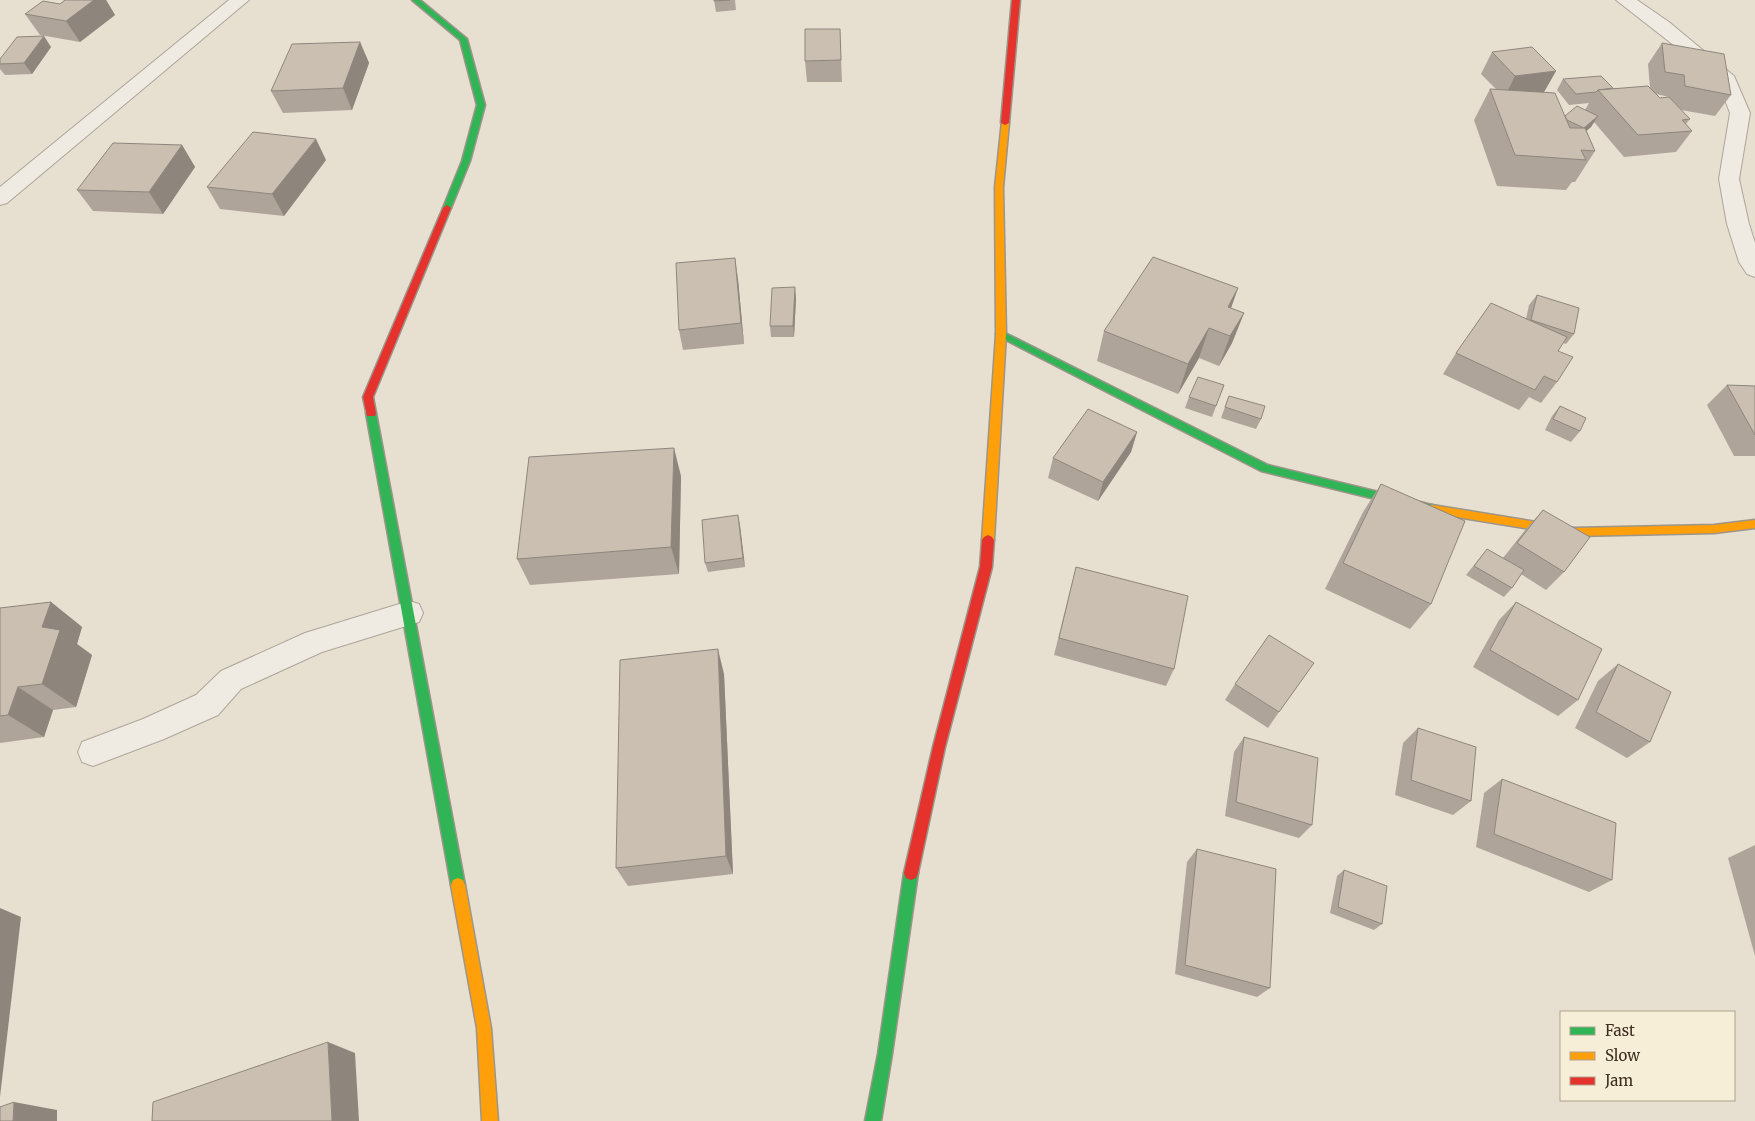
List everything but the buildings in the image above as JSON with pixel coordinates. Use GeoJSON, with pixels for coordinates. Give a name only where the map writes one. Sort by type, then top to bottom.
{"type":"FeatureCollection","features":[{"type":"Feature","properties":{"kind":"street"},"geometry":{"type":"LineString","coordinates":[[0,198],[240,0]]}},
{"type":"Feature","properties":{"kind":"street"},"geometry":{"type":"LineString","coordinates":[[416,0],[462,39],[481,106],[466,161],[368,397],[484,1028],[490,1121]]}},
{"type":"Feature","properties":{"kind":"street"},"geometry":{"type":"LineString","coordinates":[[873,1121],[885,1054],[907,890],[940,747],[986,567],[1000,334],[999,186],[1016,0]]}},
{"type":"Feature","properties":{"kind":"street"},"geometry":{"type":"LineString","coordinates":[[1625,0],[1663,26],[1725,76],[1740,113],[1729,179],[1738,224],[1750,262],[1755,269]]}},
{"type":"Feature","properties":{"kind":"street"},"geometry":{"type":"LineString","coordinates":[[1000,334],[1265,468],[1432,508],[1574,532],[1714,529],[1755,524]]}},
{"type":"Feature","properties":{"kind":"street"},"geometry":{"type":"LineString","coordinates":[[93,752],[208,705],[231,680],[315,642],[409,612]]}},
{"type":"Feature","properties":{"kind":"traffic: fast"},"geometry":{"type":"LineString","coordinates":[[416,0],[463,39],[481,105],[466,161],[447,208]]}},
{"type":"Feature","properties":{"kind":"traffic: fast"},"geometry":{"type":"LineString","coordinates":[[1001,334],[1265,468],[1432,509]]}},
{"type":"Feature","properties":{"kind":"traffic: fast"},"geometry":{"type":"LineString","coordinates":[[371,413],[458,885]]}},
{"type":"Feature","properties":{"kind":"traffic: fast"},"geometry":{"type":"LineString","coordinates":[[873,1121],[885,1054],[911,873]]}},
{"type":"Feature","properties":{"kind":"traffic: slow"},"geometry":{"type":"LineString","coordinates":[[988,540],[1001,334],[999,187],[1005,123]]}},
{"type":"Feature","properties":{"kind":"traffic: slow"},"geometry":{"type":"LineString","coordinates":[[1432,509],[1574,532],[1714,529],[1755,524]]}},
{"type":"Feature","properties":{"kind":"traffic: slow"},"geometry":{"type":"LineString","coordinates":[[458,885],[484,1028],[490,1121]]}},
{"type":"Feature","properties":{"kind":"traffic: jam"},"geometry":{"type":"LineString","coordinates":[[1005,123],[1016,0]]}},
{"type":"Feature","properties":{"kind":"traffic: jam"},"geometry":{"type":"LineString","coordinates":[[371,413],[368,397],[447,208]]}},
{"type":"Feature","properties":{"kind":"traffic: jam"},"geometry":{"type":"LineString","coordinates":[[911,873],[939,747],[986,567],[988,540]]}}]}
